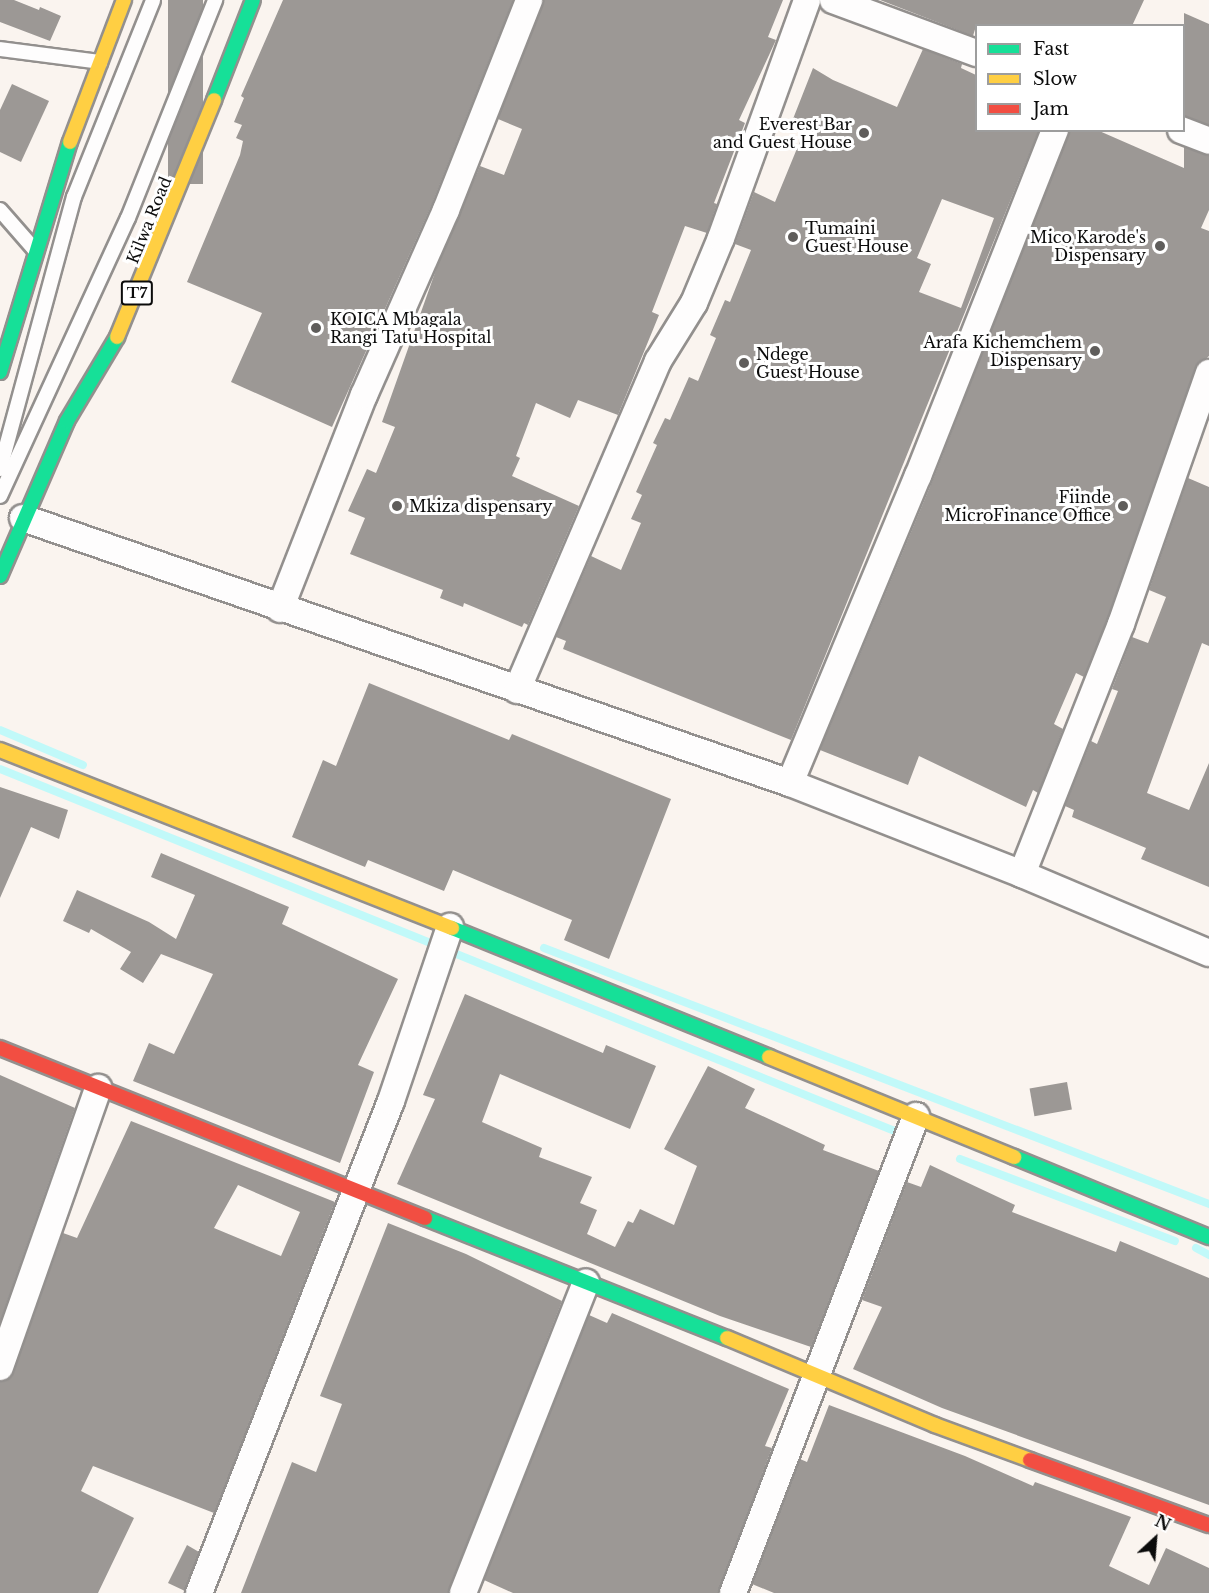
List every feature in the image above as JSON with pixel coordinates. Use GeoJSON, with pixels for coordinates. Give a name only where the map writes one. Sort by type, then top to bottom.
{"type":"FeatureCollection","features":[{"type":"Feature","properties":{"kind":"main road"},"geometry":{"type":"LineString","coordinates":[[0,372],[33,249],[124,0]]}},
{"type":"Feature","properties":{"kind":"main road","name":"Kilwa Road"},"geometry":{"type":"LineString","coordinates":[[0,576],[23,518],[67,421],[119,333],[163,232],[253,0]]}},
{"type":"Feature","properties":{"kind":"main road"},"geometry":{"type":"LineString","coordinates":[[0,750],[450,927],[1209,1237]]}},
{"type":"Feature","properties":{"kind":"main road"},"geometry":{"type":"LineString","coordinates":[[0,1048],[357,1189],[1047,1468],[1209,1525]]}},
{"type":"Feature","properties":{"kind":"street"},"geometry":{"type":"LineString","coordinates":[[280,609],[364,395],[446,210],[529,0]]}},
{"type":"Feature","properties":{"kind":"street"},"geometry":{"type":"LineString","coordinates":[[517,690],[658,361],[694,303],[717,249],[807,0]]}},
{"type":"Feature","properties":{"kind":"street"},"geometry":{"type":"LineString","coordinates":[[833,0],[975,52]]}},
{"type":"Feature","properties":{"kind":"street"},"geometry":{"type":"LineString","coordinates":[[790,783],[918,477],[1054,132]]}},
{"type":"Feature","properties":{"kind":"street"},"geometry":{"type":"LineString","coordinates":[[1185,132],[1209,141]]}},
{"type":"Feature","properties":{"kind":"street"},"geometry":{"type":"LineString","coordinates":[[1023,874],[1121,624],[1209,373]]}},
{"type":"Feature","properties":{"kind":"street"},"geometry":{"type":"LineString","coordinates":[[23,518],[280,609],[790,783],[1023,874],[1209,953]]}},
{"type":"Feature","properties":{"kind":"street"},"geometry":{"type":"LineString","coordinates":[[199,1593],[357,1189],[450,927]]}},
{"type":"Feature","properties":{"kind":"street"},"geometry":{"type":"LineString","coordinates":[[0,1367],[99,1088]]}},
{"type":"Feature","properties":{"kind":"street"},"geometry":{"type":"LineString","coordinates":[[733,1593],[916,1116]]}},
{"type":"Feature","properties":{"kind":"street"},"geometry":{"type":"LineString","coordinates":[[463,1593],[586,1282]]}},
{"type":"Feature","properties":{"kind":"lane"},"geometry":{"type":"LineString","coordinates":[[0,470],[74,196],[153,0]]}},
{"type":"Feature","properties":{"kind":"lane"},"geometry":{"type":"LineString","coordinates":[[0,496],[128,218],[215,0]]}},
{"type":"Feature","properties":{"kind":"lane"},"geometry":{"type":"LineString","coordinates":[[0,49],[100,62]]}},
{"type":"Feature","properties":{"kind":"lane"},"geometry":{"type":"LineString","coordinates":[[0,210],[33,249]]}},
{"type":"Feature","properties":{"kind":"building"},"geometry":{"type":"Polygon","coordinates":[[[0,0],[14,0],[61,16],[50,41],[0,22],[0,0]]]}},
{"type":"Feature","properties":{"kind":"building"},"geometry":{"type":"Polygon","coordinates":[[[168,0],[203,0],[203,184],[168,184],[168,0]]]}},
{"type":"Feature","properties":{"kind":"building"},"geometry":{"type":"Polygon","coordinates":[[[283,0],[513,0],[432,204],[332,427],[231,382],[262,313],[187,282],[240,155],[243,141],[236,138],[242,125],[234,122],[244,98],[241,96],[283,0]]]}},
{"type":"Feature","properties":{"kind":"building"},"geometry":{"type":"Polygon","coordinates":[[[544,0],[783,0],[768,37],[776,40],[739,120],[745,123],[714,203],[717,204],[707,233],[685,226],[652,312],[659,315],[618,415],[578,400],[570,418],[536,403],[516,456],[520,458],[512,476],[579,506],[528,625],[524,623],[522,627],[464,603],[463,607],[440,598],[443,590],[350,554],[365,518],[348,511],[367,469],[376,473],[395,427],[382,422],[437,267],[480,166],[504,175],[522,129],[498,119],[544,0]]]}},
{"type":"Feature","properties":{"kind":"building"},"geometry":{"type":"Polygon","coordinates":[[[880,0],[1144,0],[1133,24],[975,24],[973,36],[880,0]]]}},
{"type":"Feature","properties":{"kind":"building"},"geometry":{"type":"Polygon","coordinates":[[[1184,13],[1209,24],[1209,125],[1185,116],[1184,13]]]}},
{"type":"Feature","properties":{"kind":"building"},"geometry":{"type":"Polygon","coordinates":[[[923,49],[962,64],[961,68],[975,75],[975,132],[1038,132],[791,740],[563,649],[566,641],[556,637],[591,556],[621,570],[641,523],[631,519],[642,495],[636,492],[657,445],[653,443],[665,418],[670,420],[689,377],[698,381],[716,338],[710,335],[725,300],[730,302],[751,250],[735,244],[754,192],[775,202],[805,129],[791,124],[813,68],[833,80],[897,107],[923,49]],[[942,199],[917,258],[931,264],[919,292],[961,308],[994,218],[942,199]]]}},
{"type":"Feature","properties":{"kind":"building"},"geometry":{"type":"Polygon","coordinates":[[[12,84],[49,101],[21,162],[0,152],[0,110],[12,84]]]}},
{"type":"Feature","properties":{"kind":"building"},"geometry":{"type":"Polygon","coordinates":[[[1069,132],[1102,132],[1184,168],[1184,147],[1209,156],[1209,210],[1201,228],[1209,231],[1209,356],[1195,368],[1107,619],[1084,677],[1076,673],[1054,724],[1063,729],[1038,793],[1033,790],[1026,807],[919,756],[908,785],[820,750],[932,482],[1069,132]]]}},
{"type":"Feature","properties":{"kind":"building"},"geometry":{"type":"Polygon","coordinates":[[[1188,478],[1209,487],[1209,646],[1202,643],[1147,793],[1189,810],[1209,763],[1209,887],[1141,859],[1146,848],[1072,817],[1074,810],[1065,806],[1091,741],[1097,744],[1118,691],[1112,689],[1132,637],[1148,643],[1166,597],[1149,590],[1188,478]]]}},
{"type":"Feature","properties":{"kind":"building"},"geometry":{"type":"Polygon","coordinates":[[[369,683],[509,740],[512,734],[671,799],[609,959],[564,940],[572,920],[453,870],[444,891],[368,860],[365,867],[292,837],[323,760],[336,766],[369,683]]]}},
{"type":"Feature","properties":{"kind":"building"},"geometry":{"type":"Polygon","coordinates":[[[0,787],[68,810],[59,839],[31,827],[0,898],[0,787]]]}},
{"type":"Feature","properties":{"kind":"building"},"geometry":{"type":"Polygon","coordinates":[[[161,853],[289,907],[282,924],[398,979],[358,1065],[374,1072],[340,1163],[133,1081],[149,1043],[174,1054],[213,974],[161,954],[143,983],[120,969],[131,952],[91,929],[89,933],[63,921],[77,890],[149,922],[176,939],[195,895],[151,877],[161,853]]]}},
{"type":"Feature","properties":{"kind":"building"},"geometry":{"type":"Polygon","coordinates":[[[465,994],[603,1053],[606,1045],[656,1066],[630,1129],[500,1074],[482,1122],[542,1148],[539,1157],[592,1177],[580,1203],[597,1210],[587,1234],[615,1247],[628,1221],[633,1223],[640,1209],[674,1225],[697,1166],[664,1149],[708,1066],[755,1089],[745,1108],[825,1145],[823,1150],[879,1171],[811,1347],[720,1316],[397,1184],[435,1099],[423,1095],[465,994]]]}},
{"type":"Feature","properties":{"kind":"building"},"geometry":{"type":"Polygon","coordinates":[[[0,1075],[75,1108],[0,1322],[0,1075]]]}},
{"type":"Feature","properties":{"kind":"building"},"geometry":{"type":"Polygon","coordinates":[[[1067,1082],[1072,1110],[1034,1116],[1030,1089],[1067,1082]]]}},
{"type":"Feature","properties":{"kind":"building"},"geometry":{"type":"Polygon","coordinates":[[[131,1121],[335,1202],[214,1513],[93,1466],[81,1491],[134,1518],[98,1593],[0,1593],[0,1382],[14,1372],[63,1233],[77,1238],[131,1121]],[[238,1185],[214,1228],[281,1256],[300,1212],[238,1185]]]}},
{"type":"Feature","properties":{"kind":"building"},"geometry":{"type":"Polygon","coordinates":[[[930,1165],[1015,1205],[1012,1212],[1116,1252],[1120,1241],[1209,1278],[1209,1505],[942,1408],[853,1369],[882,1307],[862,1300],[907,1182],[921,1187],[930,1165]]]}},
{"type":"Feature","properties":{"kind":"building"},"geometry":{"type":"Polygon","coordinates":[[[388,1223],[466,1254],[562,1301],[448,1593],[241,1593],[292,1462],[316,1472],[342,1404],[320,1396],[388,1223]]]}},
{"type":"Feature","properties":{"kind":"building"},"geometry":{"type":"Polygon","coordinates":[[[612,1313],[789,1389],[765,1446],[772,1448],[718,1593],[513,1593],[484,1580],[589,1315],[607,1323],[612,1313]]]}},
{"type":"Feature","properties":{"kind":"building"},"geometry":{"type":"Polygon","coordinates":[[[829,1405],[965,1456],[1033,1486],[1035,1482],[1131,1517],[1109,1566],[1149,1585],[1166,1548],[1209,1568],[1209,1593],[774,1593],[752,1584],[800,1459],[807,1462],[829,1405]]]}},
{"type":"Feature","properties":{"kind":"building"},"geometry":{"type":"Polygon","coordinates":[[[187,1545],[199,1552],[185,1591],[168,1583],[187,1545]]]}},
{"type":"Feature","properties":{"kind":"waterway"},"geometry":{"type":"LineString","coordinates":[[0,730],[83,765]]}},
{"type":"Feature","properties":{"kind":"waterway"},"geometry":{"type":"LineString","coordinates":[[0,769],[435,945]]}},
{"type":"Feature","properties":{"kind":"waterway"},"geometry":{"type":"LineString","coordinates":[[544,948],[1209,1204]]}},
{"type":"Feature","properties":{"kind":"waterway"},"geometry":{"type":"LineString","coordinates":[[449,951],[905,1135]]}},
{"type":"Feature","properties":{"kind":"waterway"},"geometry":{"type":"LineString","coordinates":[[960,1159],[1175,1241]]}},
{"type":"Feature","properties":{"kind":"waterway"},"geometry":{"type":"LineString","coordinates":[[1196,1248],[1209,1255]]}},
{"type":"Feature","properties":{"kind":"traffic: fast"},"geometry":{"type":"LineString","coordinates":[[214,100],[253,0]]}},
{"type":"Feature","properties":{"kind":"traffic: fast"},"geometry":{"type":"LineString","coordinates":[[0,372],[70,142]]}},
{"type":"Feature","properties":{"kind":"traffic: fast"},"geometry":{"type":"LineString","coordinates":[[0,576],[67,421],[117,337]]}},
{"type":"Feature","properties":{"kind":"traffic: fast"},"geometry":{"type":"LineString","coordinates":[[452,928],[769,1057]]}},
{"type":"Feature","properties":{"kind":"traffic: fast"},"geometry":{"type":"LineString","coordinates":[[1014,1157],[1209,1237]]}},
{"type":"Feature","properties":{"kind":"traffic: fast"},"geometry":{"type":"LineString","coordinates":[[425,1218],[727,1338]]}},
{"type":"Feature","properties":{"kind":"traffic: slow"},"geometry":{"type":"LineString","coordinates":[[70,142],[124,0]]}},
{"type":"Feature","properties":{"kind":"traffic: slow"},"geometry":{"type":"LineString","coordinates":[[117,337],[214,100]]}},
{"type":"Feature","properties":{"kind":"traffic: slow"},"geometry":{"type":"LineString","coordinates":[[0,750],[452,928]]}},
{"type":"Feature","properties":{"kind":"traffic: slow"},"geometry":{"type":"LineString","coordinates":[[769,1057],[1014,1157]]}},
{"type":"Feature","properties":{"kind":"traffic: slow"},"geometry":{"type":"LineString","coordinates":[[727,1338],[935,1425],[1030,1460]]}},
{"type":"Feature","properties":{"kind":"traffic: jam"},"geometry":{"type":"LineString","coordinates":[[0,1048],[425,1218]]}},
{"type":"Feature","properties":{"kind":"traffic: jam"},"geometry":{"type":"LineString","coordinates":[[1030,1460],[1209,1525]]}},
{"type":"Feature","properties":{"kind":"place","name":"Everest Bar and Guest House"},"geometry":{"type":"Point","coordinates":[864,133]}},
{"type":"Feature","properties":{"kind":"place","name":"Tumaini Guest House"},"geometry":{"type":"Point","coordinates":[793,237]}},
{"type":"Feature","properties":{"kind":"place","name":"Mico Karode's Dispensary"},"geometry":{"type":"Point","coordinates":[1160,246]}},
{"type":"Feature","properties":{"kind":"place","name":"KOICA Mbagala Rangi Tatu Hospital"},"geometry":{"type":"Point","coordinates":[316,328]}},
{"type":"Feature","properties":{"kind":"place","name":"Arafa Kichemchem Dispensary"},"geometry":{"type":"Point","coordinates":[1095,351]}},
{"type":"Feature","properties":{"kind":"place","name":"Ndege Guest House"},"geometry":{"type":"Point","coordinates":[744,363]}},
{"type":"Feature","properties":{"kind":"place","name":"Mkiza dispensary"},"geometry":{"type":"Point","coordinates":[397,506]}},
{"type":"Feature","properties":{"kind":"place","name":"Fiinde MicroFinance Office"},"geometry":{"type":"Point","coordinates":[1123,506]}}]}
